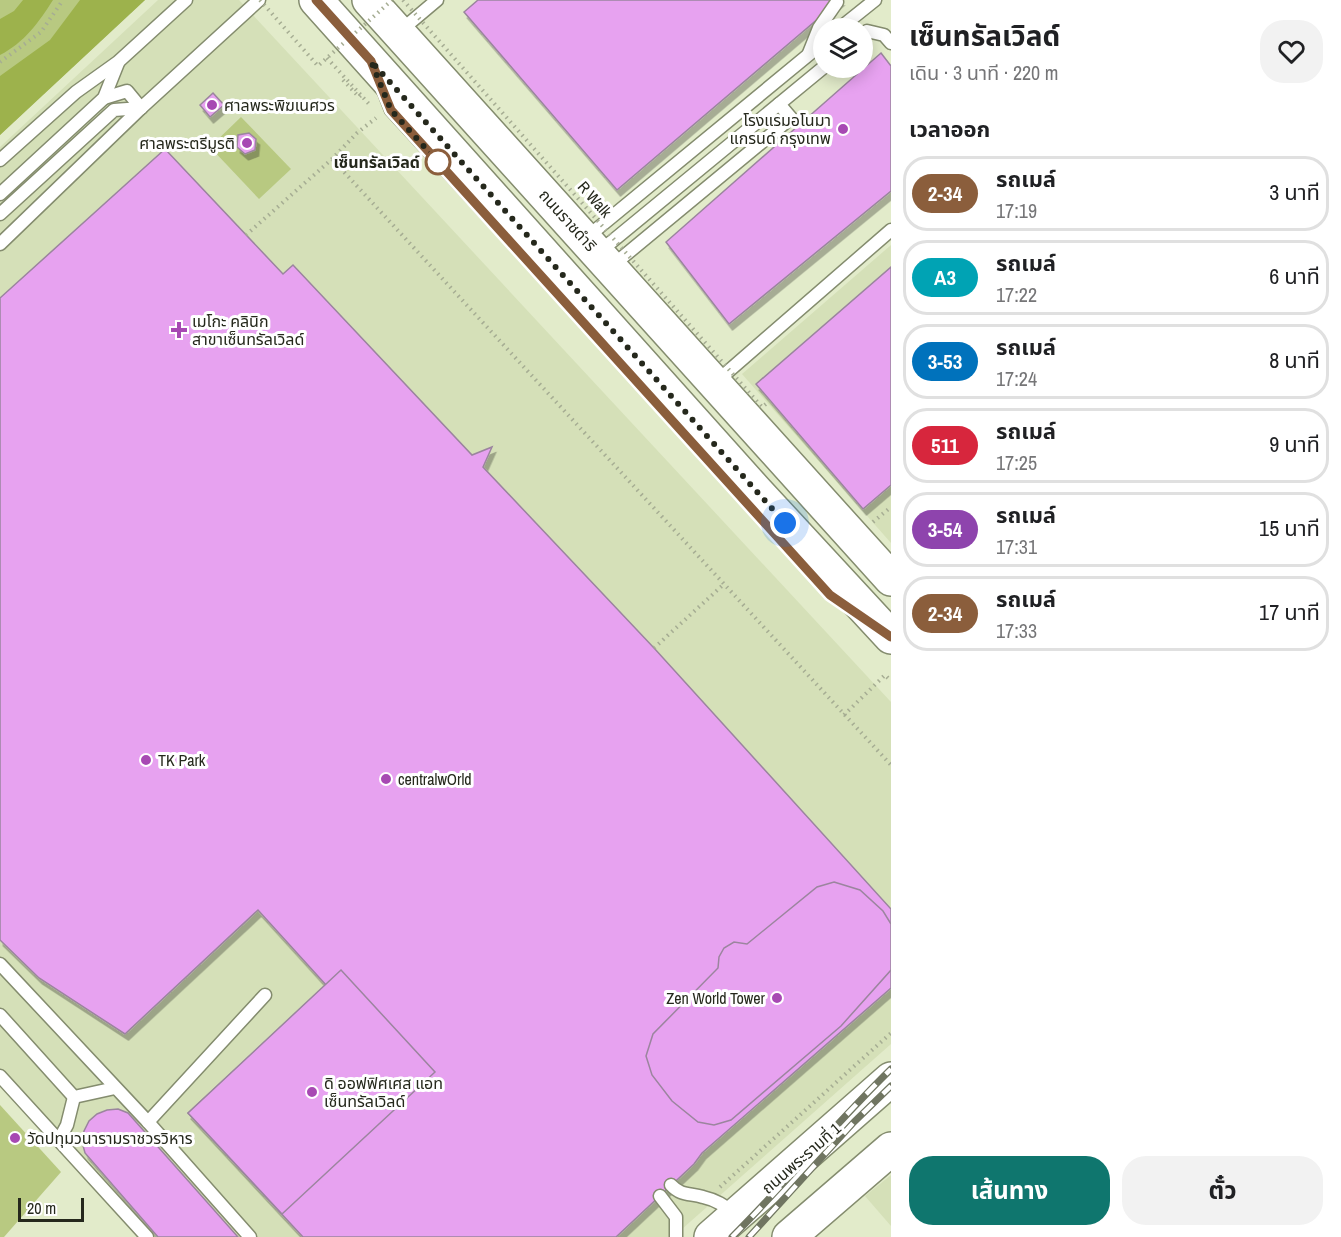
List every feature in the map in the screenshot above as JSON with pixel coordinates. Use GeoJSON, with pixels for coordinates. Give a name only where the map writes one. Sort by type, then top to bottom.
{"type":"FeatureCollection","features":[{"type":"Feature","properties":{"kind":"main road"},"geometry":{"type":"LineString","coordinates":[[316,0],[579,294],[890,635]]}},
{"type":"Feature","properties":{"kind":"main road","name":"ถนนราชดำริ"},"geometry":{"type":"LineString","coordinates":[[369,0],[401,30],[601,251],[891,579]]}},
{"type":"Feature","properties":{"kind":"main road"},"geometry":{"type":"LineString","coordinates":[[554,266],[601,251]]}},
{"type":"Feature","properties":{"kind":"main road"},"geometry":{"type":"LineString","coordinates":[[579,294],[601,251]]}},
{"type":"Feature","properties":{"kind":"main road"},"geometry":{"type":"LineString","coordinates":[[684,410],[718,381]]}},
{"type":"Feature","properties":{"kind":"main road","name":"ถนนพระรามที่ 1"},"geometry":{"type":"LineString","coordinates":[[711,1237],[891,1078]]}},
{"type":"Feature","properties":{"kind":"main road"},"geometry":{"type":"LineString","coordinates":[[789,1237],[888,1157]]}},
{"type":"Feature","properties":{"kind":"lane"},"geometry":{"type":"LineString","coordinates":[[0,160],[76,92],[118,62],[186,0]]}},
{"type":"Feature","properties":{"kind":"lane"},"geometry":{"type":"LineString","coordinates":[[0,243],[141,108],[259,0]]}},
{"type":"Feature","properties":{"kind":"lane","name":"ถนนราชดำริ"},"geometry":{"type":"LineString","coordinates":[[380,0],[401,30]]}},
{"type":"Feature","properties":{"kind":"lane"},"geometry":{"type":"LineString","coordinates":[[401,30],[437,0]]}},
{"type":"Feature","properties":{"kind":"lane"},"geometry":{"type":"LineString","coordinates":[[852,18],[875,0]]}},
{"type":"Feature","properties":{"kind":"lane"},"geometry":{"type":"LineString","coordinates":[[808,54],[819,28],[837,2]]}},
{"type":"Feature","properties":{"kind":"lane"},"geometry":{"type":"LineString","coordinates":[[873,32],[884,35],[891,43]]}},
{"type":"Feature","properties":{"kind":"lane"},"geometry":{"type":"LineString","coordinates":[[601,251],[813,50]]}},
{"type":"Feature","properties":{"kind":"lane"},"geometry":{"type":"LineString","coordinates":[[371,61],[391,110],[509,240]]}},
{"type":"Feature","properties":{"kind":"lane"},"geometry":{"type":"LineString","coordinates":[[104,99],[118,62]]}},
{"type":"Feature","properties":{"kind":"lane"},"geometry":{"type":"LineString","coordinates":[[601,251],[813,76]]}},
{"type":"Feature","properties":{"kind":"lane"},"geometry":{"type":"LineString","coordinates":[[0,194],[104,99],[127,91],[141,108]]}},
{"type":"Feature","properties":{"kind":"lane"},"geometry":{"type":"LineString","coordinates":[[601,251],[791,118],[778,104]]}},
{"type":"Feature","properties":{"kind":"lane"},"geometry":{"type":"LineString","coordinates":[[0,214],[114,110],[141,108]]}},
{"type":"Feature","properties":{"kind":"lane"},"geometry":{"type":"LineString","coordinates":[[718,381],[891,230]]}},
{"type":"Feature","properties":{"kind":"lane"},"geometry":{"type":"LineString","coordinates":[[840,601],[890,635]]}},
{"type":"Feature","properties":{"kind":"lane"},"geometry":{"type":"LineString","coordinates":[[0,964],[148,1122],[250,1237]]}},
{"type":"Feature","properties":{"kind":"lane"},"geometry":{"type":"LineString","coordinates":[[148,1122],[266,995]]}},
{"type":"Feature","properties":{"kind":"lane"},"geometry":{"type":"LineString","coordinates":[[0,1016],[74,1096]]}},
{"type":"Feature","properties":{"kind":"lane"},"geometry":{"type":"LineString","coordinates":[[0,1076],[147,1237]]}},
{"type":"Feature","properties":{"kind":"lane"},"geometry":{"type":"LineString","coordinates":[[74,1096],[116,1088]]}},
{"type":"Feature","properties":{"kind":"lane"},"geometry":{"type":"LineString","coordinates":[[59,1140],[68,1125],[74,1096]]}},
{"type":"Feature","properties":{"kind":"lane"},"geometry":{"type":"LineString","coordinates":[[671,1185],[678,1192],[723,1204],[736,1215]]}},
{"type":"Feature","properties":{"kind":"lane"},"geometry":{"type":"LineString","coordinates":[[660,1196],[676,1217],[676,1237]]}},
{"type":"Feature","properties":{"kind":"path"},"geometry":{"type":"LineString","coordinates":[[0,62],[41,32],[63,0]]}},
{"type":"Feature","properties":{"kind":"path"},"geometry":{"type":"LineString","coordinates":[[259,0],[318,66],[392,0]]}},
{"type":"Feature","properties":{"kind":"path","name":"R Walk"},"geometry":{"type":"LineString","coordinates":[[403,0],[762,407],[770,401]]}},
{"type":"Feature","properties":{"kind":"path"},"geometry":{"type":"LineString","coordinates":[[326,59],[371,106]]}},
{"type":"Feature","properties":{"kind":"path"},"geometry":{"type":"LineString","coordinates":[[246,235],[379,115]]}},
{"type":"Feature","properties":{"kind":"path"},"geometry":{"type":"LineString","coordinates":[[332,159],[891,765]]}},
{"type":"Feature","properties":{"kind":"path"},"geometry":{"type":"LineString","coordinates":[[871,525],[891,507]]}},
{"type":"Feature","properties":{"kind":"path"},"geometry":{"type":"LineString","coordinates":[[654,648],[723,585]]}},
{"type":"Feature","properties":{"kind":"path"},"geometry":{"type":"LineString","coordinates":[[844,715],[885,675],[891,681]]}},
{"type":"Feature","properties":{"kind":"path"},"geometry":{"type":"LineString","coordinates":[[707,1198],[891,1033]]}},
{"type":"Feature","properties":{"kind":"shaded area","name":"centralwOrld"},"geometry":{"type":"Polygon","coordinates":[[[158,0],[239,0],[891,702],[891,1044],[673,1237],[145,1237],[0,1084],[0,147],[158,0]]]}},
{"type":"Feature","properties":{"kind":"shaded area"},"geometry":{"type":"Polygon","coordinates":[[[891,245],[891,543],[742,374],[891,245]]]}},
{"type":"Feature","properties":{"kind":"shaded area"},"geometry":{"type":"Polygon","coordinates":[[[891,1175],[891,1226],[865,1196],[891,1175]]]}},
{"type":"Feature","properties":{"kind":"green space"},"geometry":{"type":"Polygon","coordinates":[[[0,0],[145,0],[0,135],[0,0]]]}},
{"type":"Feature","properties":{"kind":"green space"},"geometry":{"type":"Polygon","coordinates":[[[23,0],[53,0],[24,38],[0,55],[0,19],[14,11],[23,0]]]}},
{"type":"Feature","properties":{"kind":"green space"},"geometry":{"type":"Polygon","coordinates":[[[80,0],[145,0],[0,135],[0,76],[50,40],[80,0]]]}},
{"type":"Feature","properties":{"kind":"green space"},"geometry":{"type":"Polygon","coordinates":[[[241,117],[291,169],[259,199],[210,147],[241,117]]]}},
{"type":"Feature","properties":{"kind":"green space"},"geometry":{"type":"Polygon","coordinates":[[[0,1105],[61,1172],[4,1237],[0,1237],[0,1105]]]}},
{"type":"Feature","properties":{"kind":"building"},"geometry":{"type":"Polygon","coordinates":[[[478,0],[840,0],[819,18],[813,18],[813,23],[617,190],[464,12],[478,0]]]}},
{"type":"Feature","properties":{"kind":"building","name":"โรงแรมอโนมา แกรนด์ กรุงเทพ"},"geometry":{"type":"Polygon","coordinates":[[[881,53],[891,66],[891,191],[729,324],[666,242],[853,78],[873,78],[873,60],[881,53]]]}},
{"type":"Feature","properties":{"kind":"building","name":"ศาลพระพิฆเนศวร"},"geometry":{"type":"Polygon","coordinates":[[[213,93],[224,105],[210,117],[200,105],[213,93]]]}},
{"type":"Feature","properties":{"kind":"building","name":"ศาลพระตรีมูรติ"},"geometry":{"type":"Polygon","coordinates":[[[249,133],[256,139],[255,150],[245,154],[237,147],[238,135],[249,133]]]}},
{"type":"Feature","properties":{"kind":"building","name":"centralwOrld"},"geometry":{"type":"Polygon","coordinates":[[[165,149],[283,274],[293,265],[472,455],[492,447],[483,467],[654,648],[891,909],[891,988],[702,1153],[694,1164],[616,1237],[303,1237],[188,1113],[326,985],[258,910],[125,1034],[39,978],[0,940],[0,298],[165,149]]]}},
{"type":"Feature","properties":{"kind":"building"},"geometry":{"type":"Polygon","coordinates":[[[891,267],[891,485],[863,509],[756,384],[891,267]]]}},
{"type":"Feature","properties":{"kind":"building","name":"Zen World Tower"},"geometry":{"type":"Polygon","coordinates":[[[834,882],[860,890],[883,911],[891,924],[891,970],[841,1026],[731,1120],[714,1125],[698,1122],[672,1101],[652,1075],[646,1056],[653,1034],[718,968],[719,957],[724,948],[734,942],[747,944],[817,887],[834,882]]]}},
{"type":"Feature","properties":{"kind":"building","name":"ดิ ออฟฟิศเศส แอท เซ็นทรัลเวิลด์"},"geometry":{"type":"Polygon","coordinates":[[[341,970],[435,1072],[282,1214],[188,1113],[341,970]]]}},
{"type":"Feature","properties":{"kind":"building"},"geometry":{"type":"Polygon","coordinates":[[[118,1109],[128,1113],[238,1237],[158,1237],[85,1153],[82,1142],[89,1121],[97,1114],[118,1109]]]}},
{"type":"Feature","properties":{"kind":"railway"},"geometry":{"type":"LineString","coordinates":[[732,1237],[891,1069]]}},
{"type":"Feature","properties":{"kind":"railway"},"geometry":{"type":"LineString","coordinates":[[749,1237],[854,1122],[891,1086]]}},
{"type":"Feature","properties":{"kind":"bus line","name":"2-34"},"geometry":{"type":"LineString","coordinates":[[316,0],[371,61],[391,110],[830,595],[891,637]]}},
{"type":"Feature","properties":{"kind":"place","name":"ศาลพระพิฆเนศวร"},"geometry":{"type":"Point","coordinates":[212,105]}},
{"type":"Feature","properties":{"kind":"place","name":"โรงแรมอโนมา แกรนด์ กรุงเทพ"},"geometry":{"type":"Point","coordinates":[843,129]}},
{"type":"Feature","properties":{"kind":"place","name":"ศาลพระตรีมูรติ"},"geometry":{"type":"Point","coordinates":[247,143]}},
{"type":"Feature","properties":{"kind":"place","name":"เซ็นทรัลเวิลด์"},"geometry":{"type":"Point","coordinates":[438,162]}},
{"type":"Feature","properties":{"kind":"place","name":"เมโกะ คลินิก สาขาเซ็นทรัลเวิลด์"},"geometry":{"type":"Point","coordinates":[179,330]}},
{"type":"Feature","properties":{"kind":"place","name":"TK Park"},"geometry":{"type":"Point","coordinates":[146,760]}},
{"type":"Feature","properties":{"kind":"place","name":"centralwOrld"},"geometry":{"type":"Point","coordinates":[386,779]}},
{"type":"Feature","properties":{"kind":"place","name":"Zen World Tower"},"geometry":{"type":"Point","coordinates":[777,998]}},
{"type":"Feature","properties":{"kind":"place","name":"ดิ ออฟฟิศเศส แอท เซ็นทรัลเวิลด์"},"geometry":{"type":"Point","coordinates":[312,1092]}},
{"type":"Feature","properties":{"kind":"place","name":"วัดปทุมวนารามราชวรวิหาร"},"geometry":{"type":"Point","coordinates":[15,1138]}},
{"type":"Feature","properties":{"kind":"route"},"geometry":{"type":"LineString","coordinates":[[438,162],[391,110],[371,61],[785,523]]}}]}
